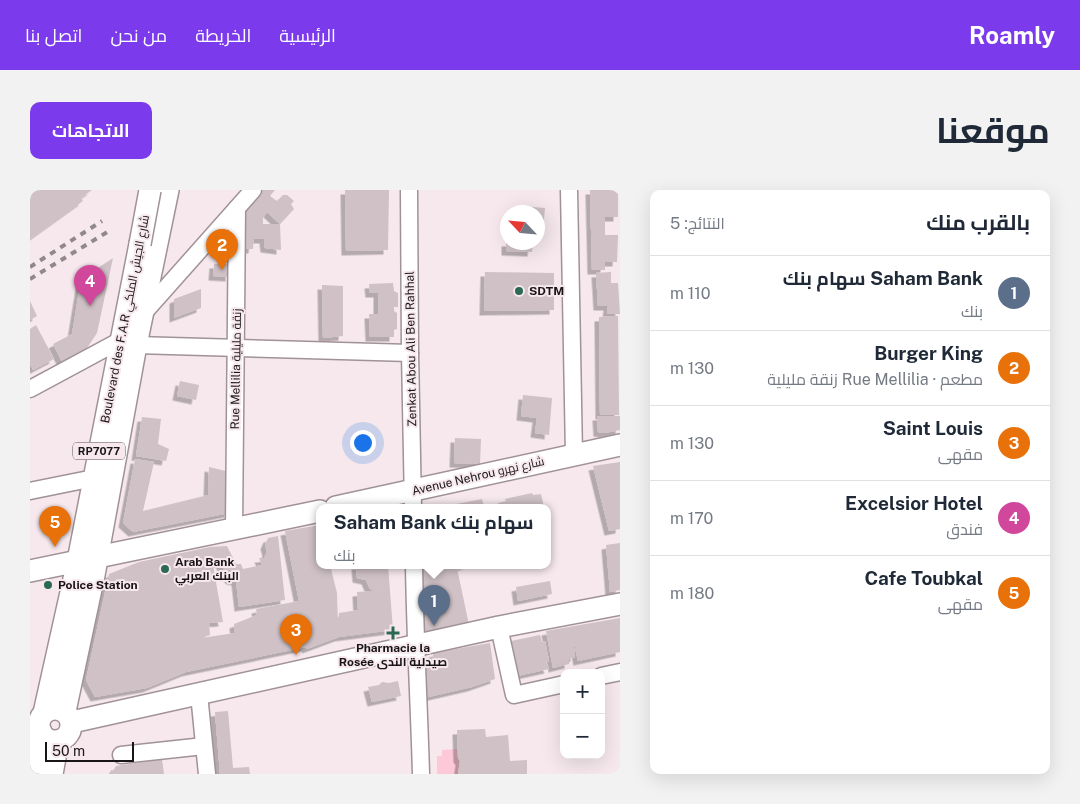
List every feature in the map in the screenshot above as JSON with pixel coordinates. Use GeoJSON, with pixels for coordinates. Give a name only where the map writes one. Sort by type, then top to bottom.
{"type":"FeatureCollection","features":[{"type":"Feature","properties":{"kind":"main road","name":"Boulevard des F.A.R شارع الجيش الملكي"},"geometry":{"type":"LineString","coordinates":[[88,558],[94,478],[129,343],[142,315],[150,190]]}},
{"type":"Feature","properties":{"kind":"main road","name":"Boulevard des F.A.R شارع الجيش الملكي"},"geometry":{"type":"LineString","coordinates":[[37,769],[88,558],[148,244],[168,190]]}},
{"type":"Feature","properties":{"kind":"main road","name":"Avenue Nehrou شارع نهرو"},"geometry":{"type":"LineString","coordinates":[[365,504],[413,499],[620,444]]}},
{"type":"Feature","properties":{"kind":"main road"},"geometry":{"type":"LineString","coordinates":[[30,571],[316,512]]}},
{"type":"Feature","properties":{"kind":"main road"},"geometry":{"type":"LineString","coordinates":[[47,727],[498,627],[620,604]]}},
{"type":"Feature","properties":{"kind":"street"},"geometry":{"type":"LineString","coordinates":[[142,315],[252,190]]}},
{"type":"Feature","properties":{"kind":"street","name":"Zenkat Abou Ali Ben Rahhal"},"geometry":{"type":"LineString","coordinates":[[409,190],[413,499]]}},
{"type":"Feature","properties":{"kind":"street"},"geometry":{"type":"LineString","coordinates":[[569,190],[574,455]]}},
{"type":"Feature","properties":{"kind":"street","name":"Rue Mellilia زنقة مليلية"},"geometry":{"type":"LineString","coordinates":[[234,529],[237,208]]}},
{"type":"Feature","properties":{"kind":"street"},"geometry":{"type":"LineString","coordinates":[[30,389],[129,343],[410,353]]}},
{"type":"Feature","properties":{"kind":"street"},"geometry":{"type":"LineString","coordinates":[[30,491],[94,478]]}},
{"type":"Feature","properties":{"kind":"street"},"geometry":{"type":"LineString","coordinates":[[414,569],[415,646],[418,665],[421,774]]}},
{"type":"Feature","properties":{"kind":"street"},"geometry":{"type":"LineString","coordinates":[[498,627],[514,695],[560,685]]}},
{"type":"Feature","properties":{"kind":"street"},"geometry":{"type":"LineString","coordinates":[[605,675],[620,672]]}},
{"type":"Feature","properties":{"kind":"street"},"geometry":{"type":"LineString","coordinates":[[199,694],[207,774]]}},
{"type":"Feature","properties":{"kind":"street"},"geometry":{"type":"LineString","coordinates":[[122,755],[204,746]]}},
{"type":"Feature","properties":{"kind":"shaded area"},"geometry":{"type":"Polygon","coordinates":[[[458,749],[460,761],[458,774],[437,774],[437,756],[442,756],[442,750],[458,749]]]}},
{"type":"Feature","properties":{"kind":"building"},"geometry":{"type":"Polygon","coordinates":[[[30,190],[92,190],[81,198],[83,201],[30,239],[30,190]]]}},
{"type":"Feature","properties":{"kind":"building"},"geometry":{"type":"Polygon","coordinates":[[[262,190],[275,190],[270,196],[277,201],[283,195],[287,195],[294,201],[291,204],[294,209],[280,224],[281,250],[265,248],[264,239],[254,239],[253,249],[242,249],[244,210],[262,190]],[[267,212],[263,218],[263,224],[280,224],[267,212]]]}},
{"type":"Feature","properties":{"kind":"building"},"geometry":{"type":"Polygon","coordinates":[[[345,190],[389,190],[388,250],[346,251],[345,190]]]}},
{"type":"Feature","properties":{"kind":"building"},"geometry":{"type":"Polygon","coordinates":[[[590,190],[618,190],[618,217],[605,217],[605,235],[618,235],[617,262],[605,262],[605,270],[592,270],[590,190]]]}},
{"type":"Feature","properties":{"kind":"building"},"geometry":{"type":"Polygon","coordinates":[[[506,250],[532,250],[532,252],[506,250]]]}},
{"type":"Feature","properties":{"kind":"building"},"geometry":{"type":"Polygon","coordinates":[[[113,258],[97,333],[87,348],[62,362],[53,344],[72,334],[81,279],[113,258]]]}},
{"type":"Feature","properties":{"kind":"building"},"geometry":{"type":"Polygon","coordinates":[[[214,264],[230,264],[230,277],[213,276],[214,264]]]}},
{"type":"Feature","properties":{"kind":"building","name":"SDTM"},"geometry":{"type":"Polygon","coordinates":[[[485,272],[554,273],[554,310],[484,311],[485,272]]]}},
{"type":"Feature","properties":{"kind":"building"},"geometry":{"type":"Polygon","coordinates":[[[611,272],[611,283],[618,283],[620,314],[607,314],[608,306],[598,306],[596,273],[611,272]]]}},
{"type":"Feature","properties":{"kind":"building"},"geometry":{"type":"Polygon","coordinates":[[[393,283],[394,291],[398,293],[398,307],[394,307],[394,311],[397,313],[397,329],[394,330],[394,337],[370,337],[369,314],[378,314],[378,293],[370,293],[369,284],[393,283]]]}},
{"type":"Feature","properties":{"kind":"building"},"geometry":{"type":"Polygon","coordinates":[[[322,285],[343,286],[343,336],[323,338],[322,285]]]}},
{"type":"Feature","properties":{"kind":"building"},"geometry":{"type":"Polygon","coordinates":[[[201,289],[201,308],[174,318],[174,299],[201,289]]]}},
{"type":"Feature","properties":{"kind":"building"},"geometry":{"type":"Polygon","coordinates":[[[30,301],[37,316],[30,320],[30,301]]]}},
{"type":"Feature","properties":{"kind":"building"},"geometry":{"type":"Polygon","coordinates":[[[618,316],[619,415],[600,415],[599,317],[618,316]]]}},
{"type":"Feature","properties":{"kind":"building"},"geometry":{"type":"Polygon","coordinates":[[[36,325],[54,359],[33,370],[30,364],[30,329],[36,325]]]}},
{"type":"Feature","properties":{"kind":"building"},"geometry":{"type":"Polygon","coordinates":[[[180,381],[199,385],[196,400],[177,396],[180,381]]]}},
{"type":"Feature","properties":{"kind":"building"},"geometry":{"type":"Polygon","coordinates":[[[523,395],[552,398],[549,435],[535,433],[537,418],[521,416],[523,395]]]}},
{"type":"Feature","properties":{"kind":"building"},"geometry":{"type":"Polygon","coordinates":[[[597,416],[620,416],[620,430],[604,433],[598,432],[597,416]]]}},
{"type":"Feature","properties":{"kind":"building"},"geometry":{"type":"Polygon","coordinates":[[[142,417],[161,419],[158,444],[169,449],[166,461],[136,456],[142,417]]]}},
{"type":"Feature","properties":{"kind":"building"},"geometry":{"type":"Polygon","coordinates":[[[455,438],[481,439],[480,464],[454,463],[455,438]]]}},
{"type":"Feature","properties":{"kind":"building"},"geometry":{"type":"Polygon","coordinates":[[[135,459],[154,462],[143,511],[208,495],[209,467],[230,472],[229,513],[133,532],[123,523],[135,459]]]}},
{"type":"Feature","properties":{"kind":"building"},"geometry":{"type":"Polygon","coordinates":[[[620,462],[620,529],[609,531],[593,466],[620,462]]]}},
{"type":"Feature","properties":{"kind":"building"},"geometry":{"type":"Polygon","coordinates":[[[532,493],[533,495],[541,494],[543,504],[498,504],[506,501],[505,499],[532,493]]]}},
{"type":"Feature","properties":{"kind":"building"},"geometry":{"type":"Polygon","coordinates":[[[482,499],[483,504],[456,504],[482,499]]]}},
{"type":"Feature","properties":{"kind":"building"},"geometry":{"type":"Polygon","coordinates":[[[316,526],[316,569],[331,569],[337,593],[338,627],[339,613],[358,610],[357,592],[386,590],[370,589],[366,580],[357,578],[356,569],[388,569],[393,630],[339,637],[307,649],[306,647],[186,672],[147,688],[95,697],[86,680],[109,574],[139,562],[210,547],[227,546],[236,564],[241,564],[243,569],[262,565],[259,558],[264,558],[267,552],[265,545],[268,538],[278,536],[285,600],[239,607],[236,581],[228,577],[220,563],[213,565],[223,622],[209,623],[210,635],[201,638],[235,633],[234,624],[257,615],[256,609],[299,601],[285,531],[316,526]]]}},
{"type":"Feature","properties":{"kind":"building"},"geometry":{"type":"Polygon","coordinates":[[[620,543],[620,590],[610,592],[606,545],[620,543]]]}},
{"type":"Feature","properties":{"kind":"building"},"geometry":{"type":"Polygon","coordinates":[[[423,569],[457,569],[469,625],[426,635],[423,569]]]}},
{"type":"Feature","properties":{"kind":"building"},"geometry":{"type":"Polygon","coordinates":[[[550,581],[552,594],[518,601],[516,587],[550,581]]]}},
{"type":"Feature","properties":{"kind":"building"},"geometry":{"type":"Polygon","coordinates":[[[620,618],[620,652],[578,661],[573,638],[575,657],[569,659],[569,664],[553,668],[546,631],[620,618]]]}},
{"type":"Feature","properties":{"kind":"building"},"geometry":{"type":"Polygon","coordinates":[[[540,635],[542,642],[545,641],[549,661],[546,662],[549,669],[517,676],[507,649],[512,647],[511,641],[540,635]]]}},
{"type":"Feature","properties":{"kind":"building"},"geometry":{"type":"Polygon","coordinates":[[[490,643],[495,679],[472,687],[424,698],[424,667],[426,661],[433,658],[433,653],[490,643]]]}},
{"type":"Feature","properties":{"kind":"building"},"geometry":{"type":"Polygon","coordinates":[[[398,681],[401,696],[372,702],[368,687],[379,685],[382,682],[398,681]]]}},
{"type":"Feature","properties":{"kind":"building"},"geometry":{"type":"Polygon","coordinates":[[[228,711],[233,768],[249,767],[250,774],[220,774],[215,712],[228,711]]]}},
{"type":"Feature","properties":{"kind":"building"},"geometry":{"type":"Polygon","coordinates":[[[485,729],[486,737],[508,735],[510,761],[527,760],[527,774],[458,774],[460,761],[458,758],[457,730],[485,729]]]}},
{"type":"Feature","properties":{"kind":"building"},"geometry":{"type":"Polygon","coordinates":[[[162,759],[164,774],[111,774],[116,766],[162,759]]]}},
{"type":"Feature","properties":{"kind":"railway"},"geometry":{"type":"LineString","coordinates":[[30,267],[102,221]]}},
{"type":"Feature","properties":{"kind":"railway"},"geometry":{"type":"LineString","coordinates":[[30,279],[109,231]]}},
{"type":"Feature","properties":{"kind":"place","name":"Burger King"},"geometry":{"type":"Point","coordinates":[222,270]}},
{"type":"Feature","properties":{"kind":"place","name":"SDTM"},"geometry":{"type":"Point","coordinates":[519,291]}},
{"type":"Feature","properties":{"kind":"place","name":"Excelsior Hotel"},"geometry":{"type":"Point","coordinates":[90,306]}},
{"type":"Feature","properties":{"kind":"place","name":"Cafe Toubkal"},"geometry":{"type":"Point","coordinates":[55,547]}},
{"type":"Feature","properties":{"kind":"place","name":"Arab Bank البنك العربي"},"geometry":{"type":"Point","coordinates":[165,569]}},
{"type":"Feature","properties":{"kind":"place","name":"Police Station"},"geometry":{"type":"Point","coordinates":[48,585]}},
{"type":"Feature","properties":{"kind":"place","name":"Saham Bank سهام بنك"},"geometry":{"type":"Point","coordinates":[434,626]}},
{"type":"Feature","properties":{"kind":"place","name":"Pharmacie la Rosée صيدلية الندى"},"geometry":{"type":"Point","coordinates":[393,633]}},
{"type":"Feature","properties":{"kind":"place","name":"Saint Louis"},"geometry":{"type":"Point","coordinates":[296,655]}}]}
